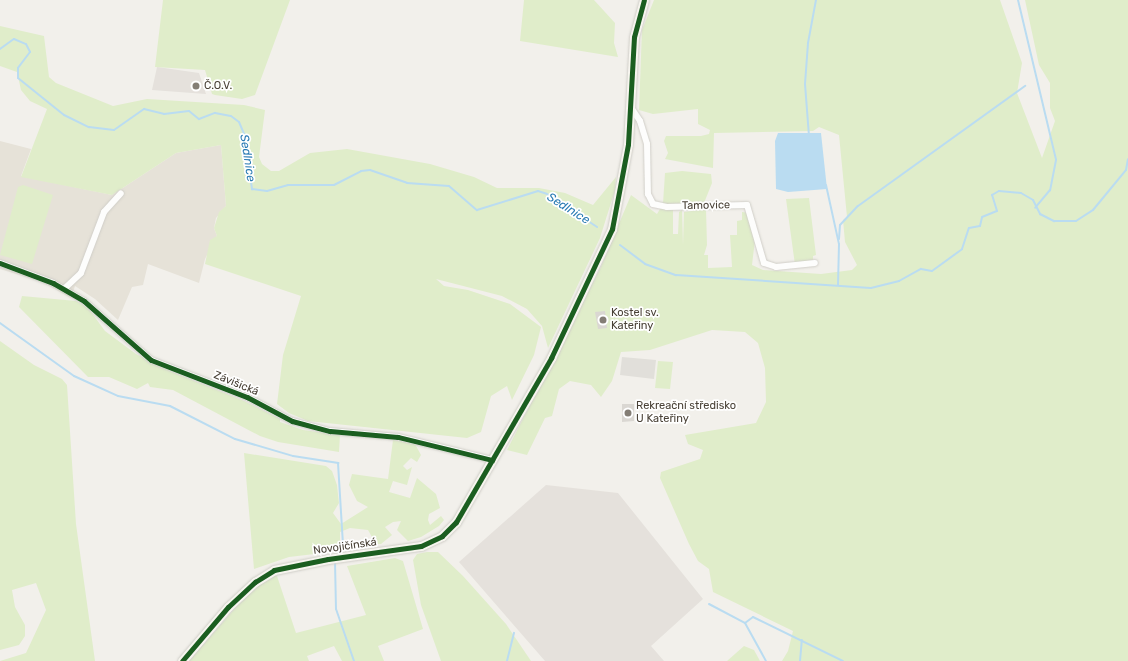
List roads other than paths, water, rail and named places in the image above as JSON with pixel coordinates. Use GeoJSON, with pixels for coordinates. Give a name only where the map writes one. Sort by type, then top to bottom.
{"type":"FeatureCollection","features":[{"type":"Feature","properties":{"kind":"street","name":"Novojičínská"},"geometry":{"type":"LineString","coordinates":[[182,661],[228,607],[255,582],[274,570],[315,561],[421,546],[442,536],[456,522],[551,358],[607,241],[620,198],[632,109],[634,37],[644,0]]}},
{"type":"Feature","properties":{"kind":"street","name":"Tamovice"},"geometry":{"type":"LineString","coordinates":[[632,109],[640,121],[647,144],[648,194],[652,204],[667,207],[747,205],[764,263],[776,267],[815,264]]}},
{"type":"Feature","properties":{"kind":"street"},"geometry":{"type":"LineString","coordinates":[[64,289],[81,273],[104,212],[121,193]]}},
{"type":"Feature","properties":{"kind":"street","name":"Závišická"},"geometry":{"type":"LineString","coordinates":[[0,263],[64,289],[84,301],[151,360],[247,397],[292,421],[330,431],[398,437],[492,460]]}},
{"type":"Feature","properties":{"kind":"water"},"geometry":{"type":"Polygon","coordinates":[[[778,133],[821,133],[827,189],[788,192],[776,189],[775,141],[778,133]]]}},
{"type":"Feature","properties":{"kind":"waterway"},"geometry":{"type":"LineString","coordinates":[[809,136],[805,84],[808,43],[816,0]]}},
{"type":"Feature","properties":{"kind":"waterway"},"geometry":{"type":"LineString","coordinates":[[1018,0],[1056,160],[1050,190],[1035,208]]}},
{"type":"Feature","properties":{"kind":"waterway","name":"Sedlnice"},"geometry":{"type":"LineString","coordinates":[[0,49],[14,39],[26,44],[30,52],[18,68],[18,78],[64,115],[89,127],[114,130],[144,109],[164,114],[189,111],[199,119],[215,113],[231,116],[239,122],[244,134],[252,189],[267,191],[288,185],[334,185],[361,171],[370,170],[407,183],[449,186],[477,210],[538,191],[547,194],[597,227]]}},
{"type":"Feature","properties":{"kind":"waterway"},"geometry":{"type":"LineString","coordinates":[[839,239],[840,225],[858,206],[1025,86]]}},
{"type":"Feature","properties":{"kind":"waterway","name":"Sedlnice"},"geometry":{"type":"LineString","coordinates":[[620,245],[645,264],[676,275],[871,288],[899,281],[921,269],[932,271],[962,249],[969,228],[980,226],[982,217],[997,211],[992,195],[999,191],[1021,193],[1033,200],[1040,214],[1054,221],[1076,221],[1093,210],[1126,170],[1128,159]]}},
{"type":"Feature","properties":{"kind":"waterway"},"geometry":{"type":"LineString","coordinates":[[826,185],[839,244],[838,285]]}},
{"type":"Feature","properties":{"kind":"waterway"},"geometry":{"type":"LineString","coordinates":[[0,323],[74,376],[118,396],[170,406],[235,439],[293,456],[338,463],[343,544],[339,554]]}},
{"type":"Feature","properties":{"kind":"waterway"},"geometry":{"type":"LineString","coordinates":[[335,562],[336,609],[354,661]]}},
{"type":"Feature","properties":{"kind":"waterway"},"geometry":{"type":"LineString","coordinates":[[709,604],[745,623],[766,661]]}},
{"type":"Feature","properties":{"kind":"waterway"},"geometry":{"type":"LineString","coordinates":[[745,623],[753,617],[843,661]]}},
{"type":"Feature","properties":{"kind":"waterway"},"geometry":{"type":"LineString","coordinates":[[507,661],[514,633]]}},
{"type":"Feature","properties":{"kind":"waterway"},"geometry":{"type":"LineString","coordinates":[[800,661],[802,640]]}},
{"type":"Feature","properties":{"kind":"place","name":"Č.O.V."},"geometry":{"type":"Point","coordinates":[196,86]}},
{"type":"Feature","properties":{"kind":"place","name":"Kostel sv. Kateřiny"},"geometry":{"type":"Point","coordinates":[603,320]}},
{"type":"Feature","properties":{"kind":"place","name":"Rekreační středisko U Kateřiny"},"geometry":{"type":"Point","coordinates":[628,413]}}]}
